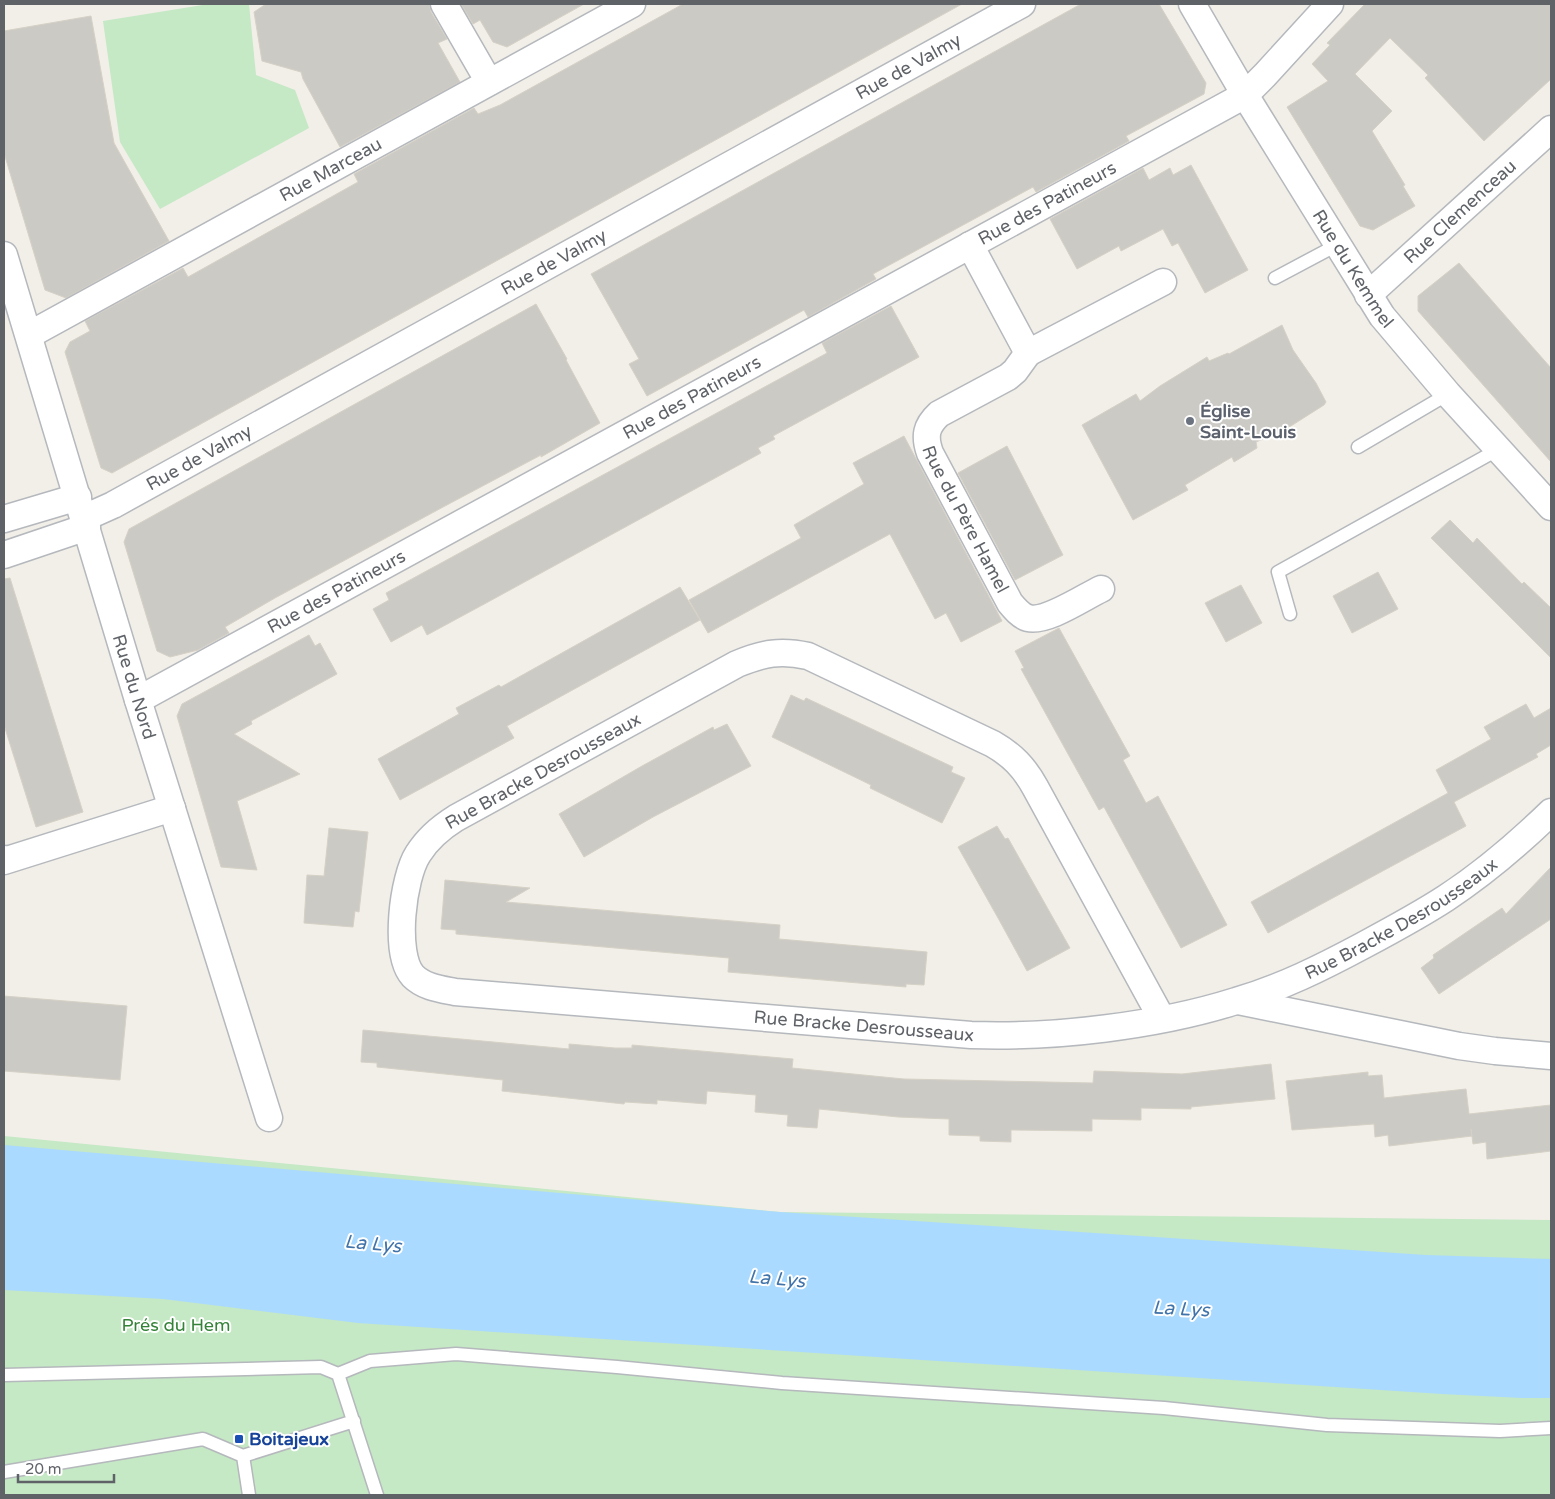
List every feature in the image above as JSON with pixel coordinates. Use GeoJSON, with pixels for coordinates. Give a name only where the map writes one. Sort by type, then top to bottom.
{"type":"FeatureCollection","features":[{"type":"Feature","properties":{"kind":"street"},"geometry":{"type":"LineString","coordinates":[[444,4],[488,82]]}},
{"type":"Feature","properties":{"kind":"street","name":"Rue Marceau"},"geometry":{"type":"LineString","coordinates":[[29,335],[632,4]]}},
{"type":"Feature","properties":{"kind":"street","name":"Rue de Valmy"},"geometry":{"type":"LineString","coordinates":[[83,514],[113,505],[1022,4]]}},
{"type":"Feature","properties":{"kind":"street","name":"Rue du Kemmel"},"geometry":{"type":"LineString","coordinates":[[1192,4],[1245,95],[1337,245],[1394,332],[1551,508]]}},
{"type":"Feature","properties":{"kind":"street","name":"Rue des Patineurs"},"geometry":{"type":"LineString","coordinates":[[138,700],[1245,95],[1266,75],[1330,4]]}},
{"type":"Feature","properties":{"kind":"street","name":"Rue Clemenceau"},"geometry":{"type":"LineString","coordinates":[[1368,295],[1551,129]]}},
{"type":"Feature","properties":{"kind":"street"},"geometry":{"type":"LineString","coordinates":[[970,245],[1028,353]]}},
{"type":"Feature","properties":{"kind":"street","name":"Rue du Nord"},"geometry":{"type":"LineString","coordinates":[[4,255],[138,700],[269,1118]]}},
{"type":"Feature","properties":{"kind":"street","name":"Rue du Père Hamel"},"geometry":{"type":"LineString","coordinates":[[1101,589],[1047,616],[1029,618],[1017,611],[1010,603],[930,453],[926,443],[928,426],[940,414],[1008,377],[1015,371],[1028,353],[1163,282]]}},
{"type":"Feature","properties":{"kind":"street"},"geometry":{"type":"LineString","coordinates":[[4,519],[83,514]]}},
{"type":"Feature","properties":{"kind":"street"},"geometry":{"type":"LineString","coordinates":[[4,556],[83,514]]}},
{"type":"Feature","properties":{"kind":"street","name":"Rue Bracke Desrousseaux"},"geometry":{"type":"LineString","coordinates":[[1162,1019],[1035,787],[1019,763],[1008,753],[993,744],[808,656],[796,653],[766,653],[737,664],[439,828],[417,855],[405,887],[402,937],[403,954],[406,964],[412,975],[436,989],[465,993],[971,1035],[1001,1036],[1048,1033],[1105,1028],[1162,1019],[1205,1010],[1293,981],[1397,927],[1445,899],[1504,855],[1551,812]]}},
{"type":"Feature","properties":{"kind":"street"},"geometry":{"type":"LineString","coordinates":[[4,859],[4,861],[172,808]]}},
{"type":"Feature","properties":{"kind":"street","name":"Rue Bracke Desrousseaux"},"geometry":{"type":"LineString","coordinates":[[1237,1001],[1459,1046],[1551,1056]]}},
{"type":"Feature","properties":{"kind":"lane"},"geometry":{"type":"LineString","coordinates":[[1276,278],[1337,245]]}},
{"type":"Feature","properties":{"kind":"lane"},"geometry":{"type":"LineString","coordinates":[[1358,447],[1448,394]]}},
{"type":"Feature","properties":{"kind":"lane"},"geometry":{"type":"LineString","coordinates":[[1290,614],[1278,572],[1499,450]]}},
{"type":"Feature","properties":{"kind":"lane"},"geometry":{"type":"LineString","coordinates":[[4,1375],[320,1367],[338,1374],[370,1361],[456,1354],[782,1383],[1164,1408],[1327,1425],[1500,1431],[1551,1428]]}},
{"type":"Feature","properties":{"kind":"lane"},"geometry":{"type":"LineString","coordinates":[[338,1374],[377,1495]]}},
{"type":"Feature","properties":{"kind":"lane"},"geometry":{"type":"LineString","coordinates":[[4,1472],[203,1439],[243,1456],[354,1422]]}},
{"type":"Feature","properties":{"kind":"lane"},"geometry":{"type":"LineString","coordinates":[[243,1456],[249,1495]]}},
{"type":"Feature","properties":{"kind":"green space"},"geometry":{"type":"Polygon","coordinates":[[[209,4],[249,4],[256,75],[295,90],[309,128],[160,209],[120,142],[103,21],[209,4]]]}},
{"type":"Feature","properties":{"kind":"green space","name":"Prés du Hem"},"geometry":{"type":"Polygon","coordinates":[[[4,1136],[780,1212],[1551,1220],[1551,1495],[4,1495],[4,1136]]]}},
{"type":"Feature","properties":{"kind":"water","name":"La Lys"},"geometry":{"type":"Polygon","coordinates":[[[4,1145],[780,1212],[1426,1255],[1551,1259],[1551,1398],[1442,1394],[358,1323],[163,1299],[4,1290],[4,1145]]]}},
{"type":"Feature","properties":{"kind":"building"},"geometry":{"type":"Polygon","coordinates":[[[266,4],[429,4],[431,12],[447,39],[438,43],[460,82],[340,147],[301,72],[262,61],[254,12],[266,4]]]}},
{"type":"Feature","properties":{"kind":"building"},"geometry":{"type":"Polygon","coordinates":[[[461,4],[584,4],[507,47],[493,42],[480,20],[473,24],[461,4]]]}},
{"type":"Feature","properties":{"kind":"building"},"geometry":{"type":"Polygon","coordinates":[[[683,4],[962,4],[112,473],[101,468],[65,352],[70,342],[90,331],[85,321],[183,268],[188,277],[358,182],[354,174],[474,108],[478,114],[500,105],[683,4]]]}},
{"type":"Feature","properties":{"kind":"building"},"geometry":{"type":"Polygon","coordinates":[[[1081,4],[1159,4],[1206,83],[1204,94],[1126,136],[1129,141],[1036,192],[1033,187],[873,274],[876,279],[808,317],[804,310],[647,396],[629,364],[639,359],[591,274],[1081,4]]]}},
{"type":"Feature","properties":{"kind":"building"},"geometry":{"type":"Polygon","coordinates":[[[1365,4],[1551,4],[1551,79],[1484,141],[1425,78],[1428,75],[1390,38],[1355,74],[1392,111],[1372,131],[1405,185],[1403,186],[1415,206],[1373,230],[1360,226],[1287,107],[1328,81],[1312,64],[1330,45],[1327,43],[1365,4]]]}},
{"type":"Feature","properties":{"kind":"building"},"geometry":{"type":"Polygon","coordinates":[[[91,16],[114,143],[169,241],[66,298],[45,290],[4,153],[4,31],[91,16]]]}},
{"type":"Feature","properties":{"kind":"building"},"geometry":{"type":"Polygon","coordinates":[[[1191,165],[1248,270],[1205,293],[1178,243],[1172,246],[1163,229],[1121,251],[1119,246],[1077,269],[1050,219],[1143,168],[1149,180],[1170,168],[1173,175],[1191,165]]]}},
{"type":"Feature","properties":{"kind":"building"},"geometry":{"type":"Polygon","coordinates":[[[1459,263],[1551,368],[1551,462],[1418,311],[1418,296],[1459,263]]]}},
{"type":"Feature","properties":{"kind":"building"},"geometry":{"type":"Polygon","coordinates":[[[536,304],[600,423],[541,457],[541,455],[275,598],[225,627],[229,633],[198,650],[170,657],[157,651],[124,542],[129,529],[536,304]]]}},
{"type":"Feature","properties":{"kind":"building"},"geometry":{"type":"Polygon","coordinates":[[[891,306],[919,357],[773,436],[775,439],[758,448],[761,453],[427,635],[422,625],[391,642],[373,609],[389,600],[386,593],[827,353],[822,343],[891,306]]]}},
{"type":"Feature","properties":{"kind":"building","name":"Église Saint-Louis"},"geometry":{"type":"Polygon","coordinates":[[[1282,325],[1293,350],[1316,383],[1326,402],[1324,405],[1283,431],[1256,442],[1257,448],[1234,462],[1232,457],[1185,485],[1188,490],[1133,520],[1082,425],[1136,394],[1140,401],[1160,386],[1207,357],[1209,361],[1229,354],[1282,325]]]}},
{"type":"Feature","properties":{"kind":"building"},"geometry":{"type":"Polygon","coordinates":[[[904,436],[1002,621],[961,642],[946,613],[935,619],[890,534],[708,633],[689,600],[801,538],[794,525],[864,484],[853,463],[904,436]]]}},
{"type":"Feature","properties":{"kind":"building"},"geometry":{"type":"Polygon","coordinates":[[[1007,446],[1063,555],[1015,580],[958,473],[1007,446]]]}},
{"type":"Feature","properties":{"kind":"building"},"geometry":{"type":"Polygon","coordinates":[[[1450,520],[1473,543],[1477,538],[1522,584],[1524,582],[1551,608],[1551,658],[1431,538],[1450,520]]]}},
{"type":"Feature","properties":{"kind":"building"},"geometry":{"type":"Polygon","coordinates":[[[1378,572],[1398,609],[1352,633],[1333,596],[1378,572]]]}},
{"type":"Feature","properties":{"kind":"building"},"geometry":{"type":"Polygon","coordinates":[[[10,578],[83,812],[36,827],[4,725],[4,579],[10,578]]]}},
{"type":"Feature","properties":{"kind":"building"},"geometry":{"type":"Polygon","coordinates":[[[1241,585],[1262,623],[1226,642],[1205,603],[1241,585]]]}},
{"type":"Feature","properties":{"kind":"building"},"geometry":{"type":"Polygon","coordinates":[[[680,587],[700,620],[507,726],[514,738],[400,800],[378,759],[459,714],[456,708],[499,685],[501,687],[680,587]]]}},
{"type":"Feature","properties":{"kind":"building"},"geometry":{"type":"Polygon","coordinates":[[[1059,628],[1130,756],[1123,760],[1146,803],[1158,796],[1227,925],[1181,948],[1104,807],[1099,810],[1021,669],[1024,668],[1015,651],[1059,628]]]}},
{"type":"Feature","properties":{"kind":"building"},"geometry":{"type":"Polygon","coordinates":[[[309,635],[315,646],[320,643],[337,674],[251,721],[252,724],[234,734],[300,774],[237,801],[257,870],[221,867],[177,716],[182,704],[309,635]]]}},
{"type":"Feature","properties":{"kind":"building"},"geometry":{"type":"Polygon","coordinates":[[[791,695],[804,701],[806,698],[953,767],[951,772],[965,778],[942,823],[870,788],[871,785],[772,737],[791,695]]]}},
{"type":"Feature","properties":{"kind":"building"},"geometry":{"type":"Polygon","coordinates":[[[1526,704],[1534,718],[1551,708],[1551,745],[1536,754],[1538,757],[1454,802],[1466,826],[1268,933],[1251,902],[1448,793],[1436,770],[1491,739],[1484,727],[1526,704]]]}},
{"type":"Feature","properties":{"kind":"building"},"geometry":{"type":"Polygon","coordinates":[[[727,724],[751,766],[653,817],[584,857],[559,814],[713,727],[714,730],[727,724]]]}},
{"type":"Feature","properties":{"kind":"building"},"geometry":{"type":"Polygon","coordinates":[[[997,826],[1005,839],[1008,838],[1070,948],[1027,971],[958,847],[997,826]]]}},
{"type":"Feature","properties":{"kind":"building"},"geometry":{"type":"Polygon","coordinates":[[[329,828],[368,832],[359,912],[355,911],[353,927],[304,923],[307,875],[324,876],[329,828]]]}},
{"type":"Feature","properties":{"kind":"building"},"geometry":{"type":"Polygon","coordinates":[[[1551,867],[1551,919],[1439,994],[1421,968],[1434,958],[1433,955],[1502,908],[1506,914],[1551,867]]]}},
{"type":"Feature","properties":{"kind":"building"},"geometry":{"type":"Polygon","coordinates":[[[445,880],[530,888],[506,902],[780,925],[779,939],[927,952],[924,985],[906,984],[906,987],[728,972],[729,958],[456,934],[456,930],[441,929],[445,880]]]}},
{"type":"Feature","properties":{"kind":"building"},"geometry":{"type":"Polygon","coordinates":[[[4,996],[127,1006],[120,1080],[4,1071],[4,996]]]}},
{"type":"Feature","properties":{"kind":"building"},"geometry":{"type":"Polygon","coordinates":[[[363,1030],[569,1049],[569,1044],[615,1048],[632,1048],[632,1045],[793,1059],[792,1068],[904,1079],[1093,1083],[1094,1071],[1182,1074],[1271,1064],[1275,1099],[1191,1107],[1191,1109],[1141,1108],[1141,1120],[1092,1119],[1092,1131],[1011,1130],[1011,1142],[980,1141],[980,1136],[949,1135],[949,1119],[898,1117],[819,1109],[817,1128],[787,1126],[788,1115],[755,1112],[756,1095],[707,1091],[706,1104],[657,1100],[657,1104],[625,1102],[624,1104],[502,1091],[503,1080],[377,1067],[377,1063],[361,1062],[363,1030]]]}},
{"type":"Feature","properties":{"kind":"building"},"geometry":{"type":"Polygon","coordinates":[[[1368,1072],[1368,1076],[1382,1075],[1384,1098],[1466,1089],[1469,1114],[1551,1105],[1551,1151],[1487,1159],[1486,1142],[1473,1144],[1472,1136],[1389,1146],[1388,1135],[1375,1137],[1374,1124],[1292,1130],[1286,1081],[1368,1072]]]}},
{"type":"Feature","properties":{"kind":"place","name":"Église Saint-Louis"},"geometry":{"type":"Point","coordinates":[1190,421]}},
{"type":"Feature","properties":{"kind":"place","name":"Boitajeux"},"geometry":{"type":"Point","coordinates":[239,1439]}}]}
